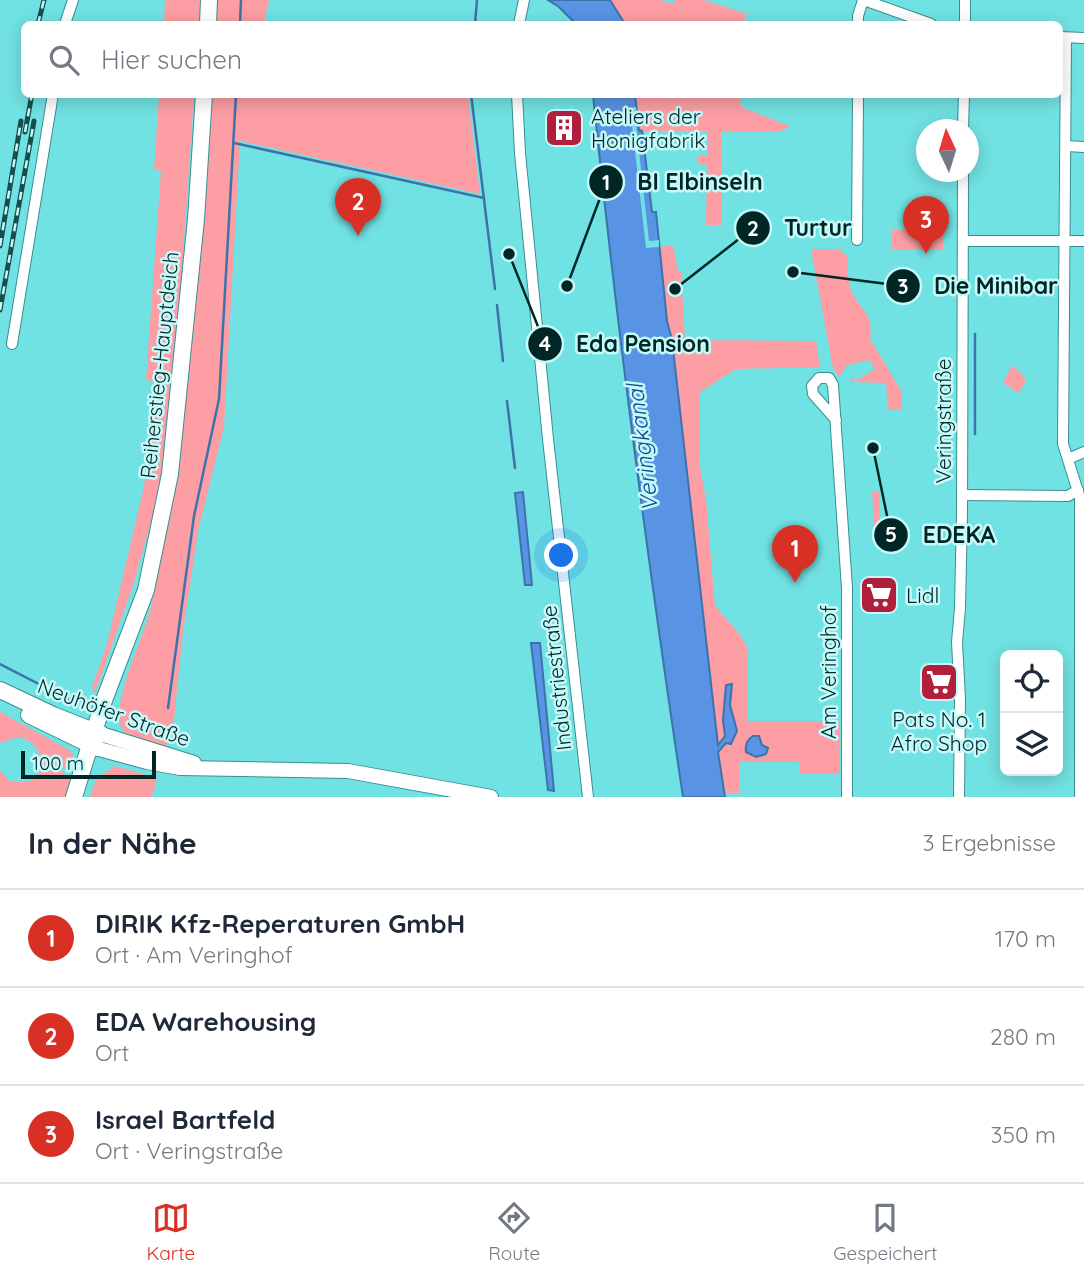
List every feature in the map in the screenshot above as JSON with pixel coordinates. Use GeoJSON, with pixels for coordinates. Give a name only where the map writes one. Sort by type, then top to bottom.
{"type":"FeatureCollection","features":[{"type":"Feature","properties":{"kind":"main road"},"geometry":{"type":"LineString","coordinates":[[208,21],[209,0]]}},
{"type":"Feature","properties":{"kind":"main road","name":"Reiherstieg-Hauptdeich"},"geometry":{"type":"LineString","coordinates":[[83,797],[103,703],[146,590],[170,474],[195,232],[204,98]]}},
{"type":"Feature","properties":{"kind":"main road","name":"Reiherstieg-Hauptdeich"},"geometry":{"type":"LineString","coordinates":[[74,797],[122,677],[129,636]]}},
{"type":"Feature","properties":{"kind":"main road","name":"Neuhöfer Straße"},"geometry":{"type":"LineString","coordinates":[[0,690],[73,723],[97,740]]}},
{"type":"Feature","properties":{"kind":"main road","name":"Neuhöfer Straße"},"geometry":{"type":"LineString","coordinates":[[0,699],[97,740]]}},
{"type":"Feature","properties":{"kind":"main road"},"geometry":{"type":"LineString","coordinates":[[73,723],[88,718],[103,703]]}},
{"type":"Feature","properties":{"kind":"street"},"geometry":{"type":"LineString","coordinates":[[66,21],[73,0]]}},
{"type":"Feature","properties":{"kind":"street"},"geometry":{"type":"LineString","coordinates":[[520,21],[524,0]]}},
{"type":"Feature","properties":{"kind":"street"},"geometry":{"type":"LineString","coordinates":[[858,21],[864,0],[923,21]]}},
{"type":"Feature","properties":{"kind":"street"},"geometry":{"type":"LineString","coordinates":[[965,0],[965,21]]}},
{"type":"Feature","properties":{"kind":"street"},"geometry":{"type":"LineString","coordinates":[[1080,797],[1080,498],[1063,444],[1066,146],[1063,37],[1084,38]]}},
{"type":"Feature","properties":{"kind":"street"},"geometry":{"type":"LineString","coordinates":[[12,344],[53,98]]}},
{"type":"Feature","properties":{"kind":"street","name":"Industriestraße"},"geometry":{"type":"LineString","coordinates":[[517,98],[520,153],[548,439],[588,797]]}},
{"type":"Feature","properties":{"kind":"street"},"geometry":{"type":"LineString","coordinates":[[857,240],[858,98]]}},
{"type":"Feature","properties":{"kind":"street"},"geometry":{"type":"LineString","coordinates":[[964,98],[964,119]]}},
{"type":"Feature","properties":{"kind":"street"},"geometry":{"type":"LineString","coordinates":[[1066,146],[1084,147]]}},
{"type":"Feature","properties":{"kind":"street","name":"Veringstraße"},"geometry":{"type":"LineString","coordinates":[[959,797],[960,699],[957,642],[962,495],[963,182]]}},
{"type":"Feature","properties":{"kind":"street"},"geometry":{"type":"LineString","coordinates":[[963,241],[1084,241]]}},
{"type":"Feature","properties":{"kind":"street","name":"Am Veringhof"},"geometry":{"type":"LineString","coordinates":[[836,420],[847,610],[847,797]]}},
{"type":"Feature","properties":{"kind":"street"},"geometry":{"type":"LineString","coordinates":[[1068,458],[1084,452]]}},
{"type":"Feature","properties":{"kind":"street"},"geometry":{"type":"LineString","coordinates":[[962,495],[1068,496],[1078,490]]}},
{"type":"Feature","properties":{"kind":"street","name":"Neuhöfer Straße"},"geometry":{"type":"LineString","coordinates":[[97,740],[164,766],[348,771],[491,797]]}},
{"type":"Feature","properties":{"kind":"shaded area"},"geometry":{"type":"Polygon","coordinates":[[[165,0],[200,0],[199,21],[164,21],[165,0]]]}},
{"type":"Feature","properties":{"kind":"shaded area"},"geometry":{"type":"Polygon","coordinates":[[[216,0],[269,0],[265,21],[214,21],[216,0]]]}},
{"type":"Feature","properties":{"kind":"shaded area"},"geometry":{"type":"Polygon","coordinates":[[[610,0],[661,0],[673,4],[675,0],[704,0],[747,14],[744,21],[623,21],[610,0]]]}},
{"type":"Feature","properties":{"kind":"shaded area"},"geometry":{"type":"Polygon","coordinates":[[[159,98],[194,98],[179,314],[158,496],[134,583],[95,693],[92,687],[107,644],[144,486],[156,382],[146,380],[161,171],[154,169],[159,98]]]}},
{"type":"Feature","properties":{"kind":"shaded area"},"geometry":{"type":"Polygon","coordinates":[[[209,98],[468,98],[480,194],[240,141],[224,427],[198,531],[183,632],[174,720],[166,746],[127,733],[120,724],[119,712],[125,682],[153,598],[175,479],[189,370],[209,98]]]}},
{"type":"Feature","properties":{"kind":"shaded area"},"geometry":{"type":"Polygon","coordinates":[[[635,98],[740,98],[741,107],[790,126],[779,132],[721,131],[721,225],[706,225],[707,165],[698,164],[698,156],[707,155],[707,131],[639,131],[635,98]]]}},
{"type":"Feature","properties":{"kind":"shaded area"},"geometry":{"type":"Polygon","coordinates":[[[892,230],[943,230],[943,250],[892,250],[892,230]]]}},
{"type":"Feature","properties":{"kind":"shaded area"},"geometry":{"type":"Polygon","coordinates":[[[673,245],[678,271],[681,271],[685,340],[816,341],[820,367],[736,369],[700,392],[699,463],[706,499],[715,606],[748,648],[748,721],[840,721],[840,774],[800,774],[799,762],[739,762],[739,794],[725,793],[718,752],[736,735],[730,705],[732,691],[725,700],[723,720],[726,736],[717,746],[672,340],[667,321],[659,247],[673,245]]]}},
{"type":"Feature","properties":{"kind":"shaded area"},"geometry":{"type":"Polygon","coordinates":[[[811,249],[839,249],[848,257],[850,288],[869,318],[870,339],[902,392],[902,410],[888,410],[886,383],[851,382],[852,376],[855,381],[875,369],[869,360],[847,365],[839,377],[833,368],[811,249]]]}},
{"type":"Feature","properties":{"kind":"shaded area"},"geometry":{"type":"Polygon","coordinates":[[[1012,365],[1026,380],[1019,393],[1003,383],[1012,365]]]}},
{"type":"Feature","properties":{"kind":"shaded area"},"geometry":{"type":"Polygon","coordinates":[[[872,492],[879,492],[879,539],[875,538],[872,492]]]}},
{"type":"Feature","properties":{"kind":"shaded area"},"geometry":{"type":"Polygon","coordinates":[[[0,712],[71,751],[74,758],[73,768],[41,766],[38,751],[22,738],[0,743],[0,712]]]}},
{"type":"Feature","properties":{"kind":"shaded area"},"geometry":{"type":"Polygon","coordinates":[[[115,766],[157,778],[152,797],[90,797],[96,779],[115,766]]]}},
{"type":"Feature","properties":{"kind":"shaded area"},"geometry":{"type":"Polygon","coordinates":[[[0,770],[10,782],[35,779],[41,770],[64,772],[66,779],[72,774],[65,797],[0,797],[0,770]]]}},
{"type":"Feature","properties":{"kind":"water"},"geometry":{"type":"Polygon","coordinates":[[[548,0],[610,0],[623,21],[573,21],[548,0]]]}},
{"type":"Feature","properties":{"kind":"water","name":"Veringkanal"},"geometry":{"type":"Polygon","coordinates":[[[593,98],[635,98],[652,212],[656,212],[718,745],[725,736],[723,720],[726,685],[732,684],[730,705],[737,731],[731,744],[726,743],[718,752],[725,797],[683,797],[612,270],[593,98]]]}},
{"type":"Feature","properties":{"kind":"water"},"geometry":{"type":"Polygon","coordinates":[[[523,492],[532,585],[525,585],[515,493],[523,492]]]}},
{"type":"Feature","properties":{"kind":"water"},"geometry":{"type":"Polygon","coordinates":[[[531,643],[540,643],[554,791],[548,790],[531,643]]]}},
{"type":"Feature","properties":{"kind":"water"},"geometry":{"type":"Polygon","coordinates":[[[753,736],[759,736],[762,745],[768,748],[766,754],[756,757],[746,752],[747,742],[753,736]]]}},
{"type":"Feature","properties":{"kind":"pier"},"geometry":{"type":"Polygon","coordinates":[[[636,107],[649,241],[659,240],[659,247],[646,248],[631,116],[628,115],[627,108],[636,107]]]}},
{"type":"Feature","properties":{"kind":"waterway"},"geometry":{"type":"LineString","coordinates":[[240,21],[241,0]]}},
{"type":"Feature","properties":{"kind":"waterway"},"geometry":{"type":"LineString","coordinates":[[475,21],[477,0]]}},
{"type":"Feature","properties":{"kind":"waterway"},"geometry":{"type":"LineString","coordinates":[[168,708],[194,516],[219,399],[236,98]]}},
{"type":"Feature","properties":{"kind":"waterway"},"geometry":{"type":"LineString","coordinates":[[471,98],[495,289]]}},
{"type":"Feature","properties":{"kind":"waterway"},"geometry":{"type":"LineString","coordinates":[[234,143],[484,198]]}},
{"type":"Feature","properties":{"kind":"waterway"},"geometry":{"type":"LineString","coordinates":[[497,305],[503,361]]}},
{"type":"Feature","properties":{"kind":"waterway"},"geometry":{"type":"LineString","coordinates":[[975,334],[975,434]]}},
{"type":"Feature","properties":{"kind":"waterway"},"geometry":{"type":"LineString","coordinates":[[507,401],[515,468]]}},
{"type":"Feature","properties":{"kind":"waterway"},"geometry":{"type":"LineString","coordinates":[[0,664],[70,700],[78,699]]}},
{"type":"Feature","properties":{"kind":"railway"},"geometry":{"type":"LineString","coordinates":[[39,21],[44,0]]}},
{"type":"Feature","properties":{"kind":"railway"},"geometry":{"type":"LineString","coordinates":[[25,132],[31,98]]}},
{"type":"Feature","properties":{"kind":"railway"},"geometry":{"type":"LineString","coordinates":[[0,246],[21,121]]}},
{"type":"Feature","properties":{"kind":"railway"},"geometry":{"type":"LineString","coordinates":[[0,310],[34,121]]}},
{"type":"Feature","properties":{"kind":"place","name":"Ateliers der Honigfabrik"},"geometry":{"type":"Point","coordinates":[564,128]}},
{"type":"Feature","properties":{"kind":"place","name":"EDA Warehousing"},"geometry":{"type":"Point","coordinates":[358,236]}},
{"type":"Feature","properties":{"kind":"place","name":"Eda Pension"},"geometry":{"type":"Point","coordinates":[509,254]}},
{"type":"Feature","properties":{"kind":"place","name":"Israel Bartfeld"},"geometry":{"type":"Point","coordinates":[926,254]}},
{"type":"Feature","properties":{"kind":"place","name":"Die Minibar"},"geometry":{"type":"Point","coordinates":[793,272]}},
{"type":"Feature","properties":{"kind":"place","name":"BI Elbinseln"},"geometry":{"type":"Point","coordinates":[567,286]}},
{"type":"Feature","properties":{"kind":"place","name":"Turtur"},"geometry":{"type":"Point","coordinates":[675,289]}},
{"type":"Feature","properties":{"kind":"place","name":"EDEKA"},"geometry":{"type":"Point","coordinates":[873,448]}},
{"type":"Feature","properties":{"kind":"place","name":"DIRIK Kfz-Reperaturen GmbH"},"geometry":{"type":"Point","coordinates":[795,583]}},
{"type":"Feature","properties":{"kind":"place","name":"Lidl"},"geometry":{"type":"Point","coordinates":[879,595]}},
{"type":"Feature","properties":{"kind":"place","name":"Pats No. 1 Afro Shop"},"geometry":{"type":"Point","coordinates":[939,682]}}]}
